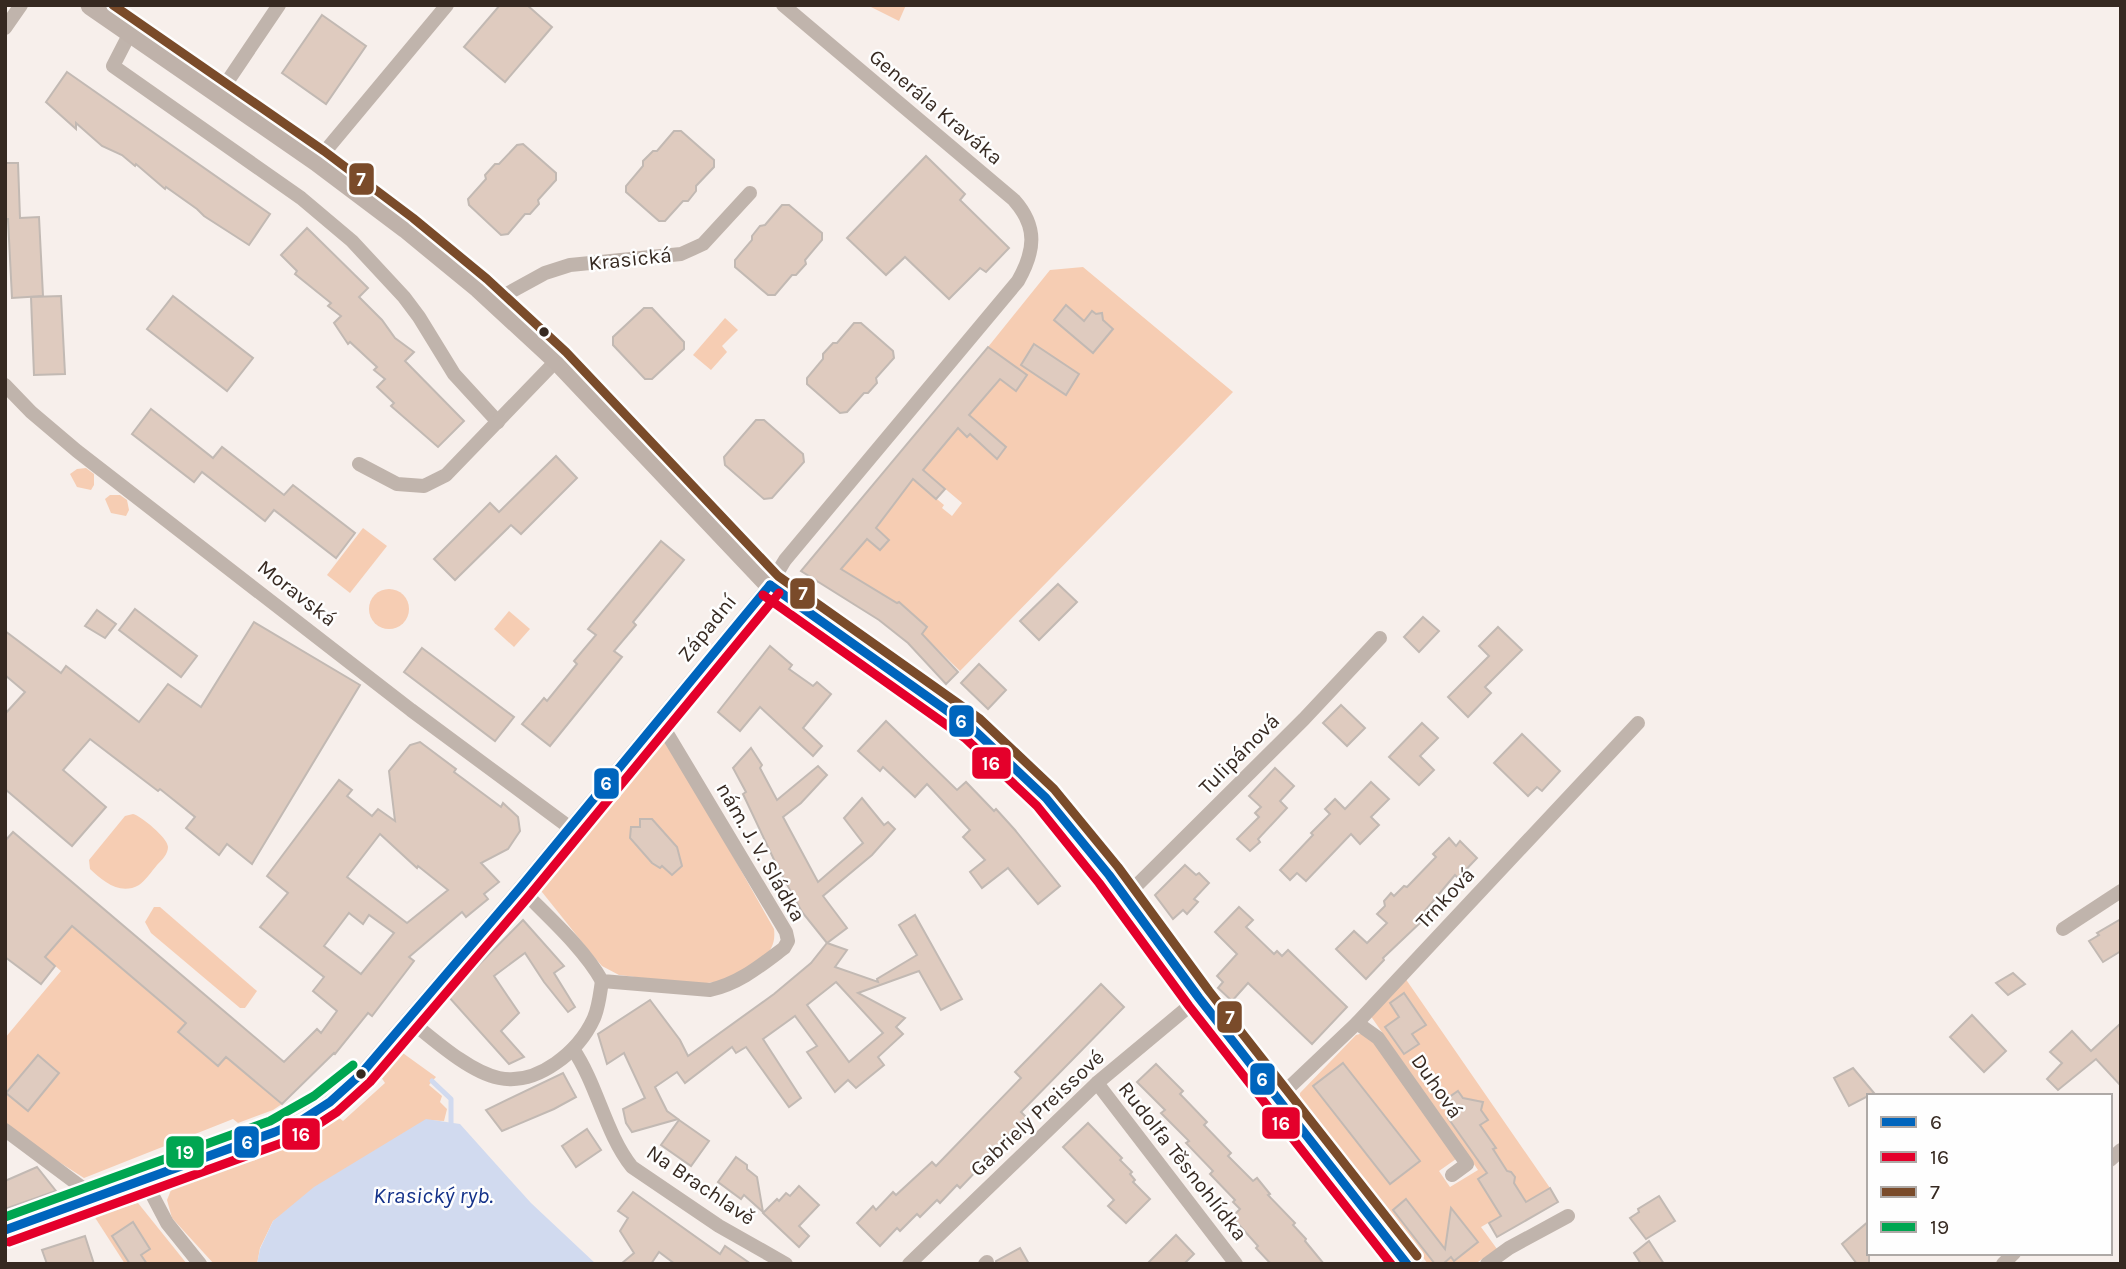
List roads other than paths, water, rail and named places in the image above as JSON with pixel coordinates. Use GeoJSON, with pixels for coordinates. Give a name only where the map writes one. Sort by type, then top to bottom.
{"type":"FeatureCollection","features":[{"type":"Feature","properties":{"kind":"street"},"geometry":{"type":"LineString","coordinates":[[5,28],[21,5]]}},
{"type":"Feature","properties":{"kind":"street"},"geometry":{"type":"LineString","coordinates":[[91,5],[317,161],[406,228],[494,301],[557,359],[770,584],[973,729],[1046,797],[1407,1264]]}},
{"type":"Feature","properties":{"kind":"street"},"geometry":{"type":"LineString","coordinates":[[219,93],[279,5]]}},
{"type":"Feature","properties":{"kind":"street"},"geometry":{"type":"LineString","coordinates":[[317,161],[447,5]]}},
{"type":"Feature","properties":{"kind":"street","name":"Generála Kraváka"},"geometry":{"type":"LineString","coordinates":[[783,5],[1014,200],[1024,211],[1030,224],[1032,240],[1028,258]]}},
{"type":"Feature","properties":{"kind":"street"},"geometry":{"type":"LineString","coordinates":[[130,33],[113,66],[301,198],[352,241],[404,297],[454,374],[498,422]]}},
{"type":"Feature","properties":{"kind":"street","name":"Krasická"},"geometry":{"type":"LineString","coordinates":[[494,301],[545,273],[570,265],[681,254],[703,244],[750,193]]}},
{"type":"Feature","properties":{"kind":"street","name":"Západní"},"geometry":{"type":"LineString","coordinates":[[5,1230],[145,1181],[302,1119],[330,1102],[361,1074],[520,888],[770,584],[785,559],[1018,281],[1028,258]]}},
{"type":"Feature","properties":{"kind":"street"},"geometry":{"type":"LineString","coordinates":[[359,464],[397,484],[424,486],[446,475],[557,359]]}},
{"type":"Feature","properties":{"kind":"street","name":"Moravská"},"geometry":{"type":"LineString","coordinates":[[5,385],[77,451],[411,710],[569,827]]}},
{"type":"Feature","properties":{"kind":"street","name":"Tulipánová"},"geometry":{"type":"LineString","coordinates":[[1125,897],[1380,638]]}},
{"type":"Feature","properties":{"kind":"street","name":"nám. J. V. Sládka"},"geometry":{"type":"LineString","coordinates":[[602,981],[710,990],[744,978],[784,948],[788,941],[786,932],[659,720]]}},
{"type":"Feature","properties":{"kind":"street","name":"Trnková"},"geometry":{"type":"LineString","coordinates":[[1278,1098],[1356,1023],[1638,723]]}},
{"type":"Feature","properties":{"kind":"street"},"geometry":{"type":"LineString","coordinates":[[408,1018],[444,1048],[499,1078],[517,1078],[533,1074],[573,1049],[594,1018],[602,981],[575,946],[520,888]]}},
{"type":"Feature","properties":{"kind":"street"},"geometry":{"type":"LineString","coordinates":[[2063,929],[2121,891]]}},
{"type":"Feature","properties":{"kind":"street","name":"Gabriely Preissové"},"geometry":{"type":"LineString","coordinates":[[909,1264],[1097,1083],[1199,998]]}},
{"type":"Feature","properties":{"kind":"street","name":"Duhová"},"geometry":{"type":"LineString","coordinates":[[1356,1023],[1378,1038],[1466,1164],[1452,1175]]}},
{"type":"Feature","properties":{"kind":"street","name":"Na Brachlavě"},"geometry":{"type":"LineString","coordinates":[[573,1049],[584,1065],[622,1154],[632,1167],[719,1226],[786,1264]]}},
{"type":"Feature","properties":{"kind":"street","name":"Rudolfa Těsnohlídka"},"geometry":{"type":"LineString","coordinates":[[1097,1083],[1236,1264]]}},
{"type":"Feature","properties":{"kind":"street"},"geometry":{"type":"LineString","coordinates":[[5,1130],[96,1198]]}},
{"type":"Feature","properties":{"kind":"street"},"geometry":{"type":"LineString","coordinates":[[145,1181],[167,1223],[200,1264]]}},
{"type":"Feature","properties":{"kind":"street"},"geometry":{"type":"LineString","coordinates":[[1487,1264],[1509,1248],[1569,1216]]}},
{"type":"Feature","properties":{"kind":"water","name":"Krasický ryb."},"geometry":{"type":"Polygon","coordinates":[[[426,1119],[460,1124],[531,1203],[596,1264],[257,1264],[260,1249],[273,1221],[314,1187],[426,1119]]]}},
{"type":"Feature","properties":{"kind":"waterway"},"geometry":{"type":"LineString","coordinates":[[432,1081],[451,1099],[451,1125]]}}]}
